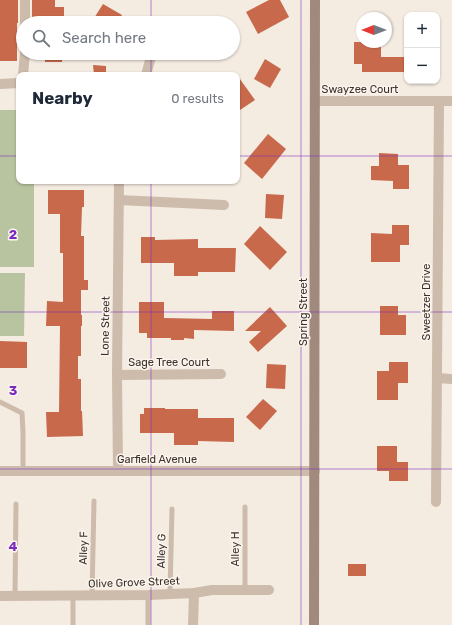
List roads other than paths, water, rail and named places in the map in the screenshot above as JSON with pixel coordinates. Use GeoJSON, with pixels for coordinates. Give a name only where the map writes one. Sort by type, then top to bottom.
{"type":"FeatureCollection","features":[{"type":"Feature","properties":{"kind":"street"},"geometry":{"type":"LineString","coordinates":[[24,0],[25,16]]}},
{"type":"Feature","properties":{"kind":"street","name":"Spring Street"},"geometry":{"type":"LineString","coordinates":[[314,625],[316,0]]}},
{"type":"Feature","properties":{"kind":"street"},"geometry":{"type":"LineString","coordinates":[[22,72],[24,60]]}},
{"type":"Feature","properties":{"kind":"street"},"geometry":{"type":"LineString","coordinates":[[147,72],[150,60]]}},
{"type":"Feature","properties":{"kind":"street"},"geometry":{"type":"LineString","coordinates":[[0,84],[16,83]]}},
{"type":"Feature","properties":{"kind":"street","name":"Swayzee Court"},"geometry":{"type":"LineString","coordinates":[[316,101],[452,101]]}},
{"type":"Feature","properties":{"kind":"street","name":"Sweetzer Drive"},"geometry":{"type":"LineString","coordinates":[[436,502],[439,101]]}},
{"type":"Feature","properties":{"kind":"street","name":"Lone Street"},"geometry":{"type":"LineString","coordinates":[[118,471],[117,375],[119,184]]}},
{"type":"Feature","properties":{"kind":"street"},"geometry":{"type":"LineString","coordinates":[[119,200],[224,205]]}},
{"type":"Feature","properties":{"kind":"street","name":"Sage Tree Court"},"geometry":{"type":"LineString","coordinates":[[117,375],[221,374]]}},
{"type":"Feature","properties":{"kind":"street"},"geometry":{"type":"LineString","coordinates":[[437,378],[452,379]]}},
{"type":"Feature","properties":{"kind":"street","name":"Garfield Avenue"},"geometry":{"type":"LineString","coordinates":[[0,471],[315,470]]}},
{"type":"Feature","properties":{"kind":"street","name":"Olive Grove Street"},"geometry":{"type":"LineString","coordinates":[[0,596],[148,595],[194,593],[212,590],[269,590]]}},
{"type":"Feature","properties":{"kind":"street"},"geometry":{"type":"LineString","coordinates":[[193,625],[194,593]]}},
{"type":"Feature","properties":{"kind":"lane"},"geometry":{"type":"LineString","coordinates":[[0,402],[22,413],[23,471]]}},
{"type":"Feature","properties":{"kind":"lane","name":"Alley F"},"geometry":{"type":"LineString","coordinates":[[92,596],[94,501]]}},
{"type":"Feature","properties":{"kind":"lane"},"geometry":{"type":"LineString","coordinates":[[14,596],[16,504]]}},
{"type":"Feature","properties":{"kind":"lane","name":"Alley H"},"geometry":{"type":"LineString","coordinates":[[245,507],[245,590]]}},
{"type":"Feature","properties":{"kind":"lane","name":"Alley G"},"geometry":{"type":"LineString","coordinates":[[170,593],[172,508]]}},
{"type":"Feature","properties":{"kind":"lane"},"geometry":{"type":"LineString","coordinates":[[148,595],[148,625]]}},
{"type":"Feature","properties":{"kind":"lane"},"geometry":{"type":"LineString","coordinates":[[73,596],[73,625]]}}]}
